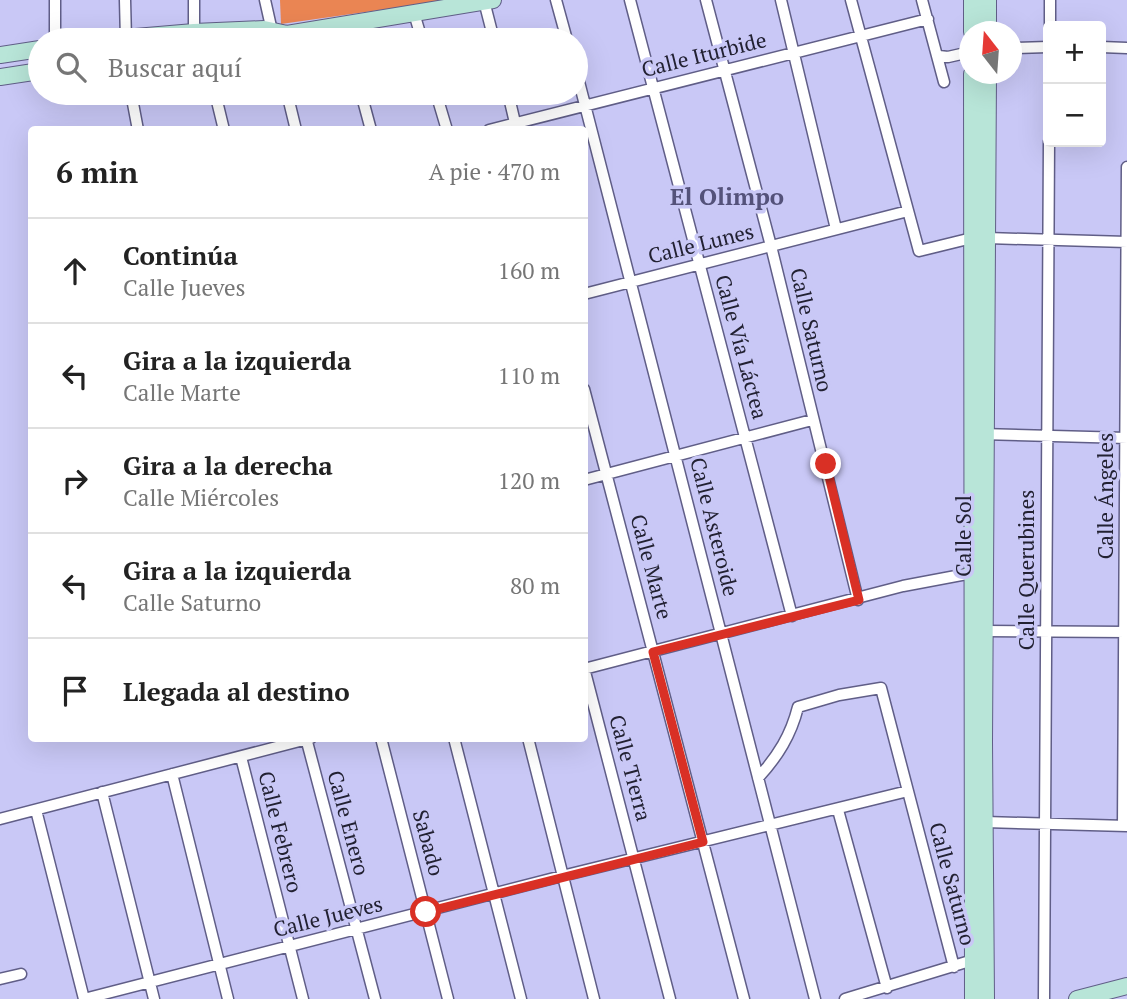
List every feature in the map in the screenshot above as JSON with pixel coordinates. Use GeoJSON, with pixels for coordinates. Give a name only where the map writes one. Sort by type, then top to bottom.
{"type":"FeatureCollection","features":[{"type":"Feature","properties":{"kind":"street"},"geometry":{"type":"LineString","coordinates":[[55,0],[55,28]]}},
{"type":"Feature","properties":{"kind":"street"},"geometry":{"type":"LineString","coordinates":[[125,0],[125,28]]}},
{"type":"Feature","properties":{"kind":"street"},"geometry":{"type":"LineString","coordinates":[[194,0],[194,28]]}},
{"type":"Feature","properties":{"kind":"street"},"geometry":{"type":"LineString","coordinates":[[265,0],[275,28]]}},
{"type":"Feature","properties":{"kind":"street"},"geometry":{"type":"LineString","coordinates":[[556,0],[564,28]]}},
{"type":"Feature","properties":{"kind":"street","name":"Calle Vía Láctea"},"geometry":{"type":"LineString","coordinates":[[630,0],[792,616]]}},
{"type":"Feature","properties":{"kind":"street","name":"Calle Saturno"},"geometry":{"type":"LineString","coordinates":[[706,0],[771,246],[812,420],[835,498],[859,600]]}},
{"type":"Feature","properties":{"kind":"street"},"geometry":{"type":"LineString","coordinates":[[781,0],[836,229]]}},
{"type":"Feature","properties":{"kind":"street"},"geometry":{"type":"LineString","coordinates":[[851,0],[919,251],[979,238],[1127,242]]}},
{"type":"Feature","properties":{"kind":"street"},"geometry":{"type":"LineString","coordinates":[[922,0],[944,82]]}},
{"type":"Feature","properties":{"kind":"street"},"geometry":{"type":"LineString","coordinates":[[972,0],[972,21]]}},
{"type":"Feature","properties":{"kind":"street"},"geometry":{"type":"LineString","coordinates":[[988,0],[988,21]]}},
{"type":"Feature","properties":{"kind":"street"},"geometry":{"type":"LineString","coordinates":[[1050,0],[1050,21]]}},
{"type":"Feature","properties":{"kind":"street"},"geometry":{"type":"LineString","coordinates":[[364,28],[414,13],[489,1],[492,28]]}},
{"type":"Feature","properties":{"kind":"street"},"geometry":{"type":"LineString","coordinates":[[414,13],[418,28]]}},
{"type":"Feature","properties":{"kind":"street","name":"Calle Iturbide"},"geometry":{"type":"LineString","coordinates":[[588,104],[928,19]]}},
{"type":"Feature","properties":{"kind":"street"},"geometry":{"type":"LineString","coordinates":[[1022,48],[1043,47]]}},
{"type":"Feature","properties":{"kind":"street"},"geometry":{"type":"LineString","coordinates":[[1106,47],[1127,48]]}},
{"type":"Feature","properties":{"kind":"street"},"geometry":{"type":"LineString","coordinates":[[0,55],[28,51]]}},
{"type":"Feature","properties":{"kind":"street"},"geometry":{"type":"LineString","coordinates":[[939,56],[959,55]]}},
{"type":"Feature","properties":{"kind":"street"},"geometry":{"type":"LineString","coordinates":[[0,77],[28,73]]}},
{"type":"Feature","properties":{"kind":"street","name":"Calle Sol"},"geometry":{"type":"LineString","coordinates":[[972,84],[979,238],[978,434],[972,573],[973,999]]}},
{"type":"Feature","properties":{"kind":"street","name":"Calle Sol"},"geometry":{"type":"LineString","coordinates":[[979,238],[987,84]]}},
{"type":"Feature","properties":{"kind":"street"},"geometry":{"type":"LineString","coordinates":[[133,105],[137,126]]}},
{"type":"Feature","properties":{"kind":"street"},"geometry":{"type":"LineString","coordinates":[[218,105],[223,126]]}},
{"type":"Feature","properties":{"kind":"street"},"geometry":{"type":"LineString","coordinates":[[290,105],[295,126]]}},
{"type":"Feature","properties":{"kind":"street"},"geometry":{"type":"LineString","coordinates":[[365,105],[370,126]]}},
{"type":"Feature","properties":{"kind":"street"},"geometry":{"type":"LineString","coordinates":[[440,105],[446,126]]}},
{"type":"Feature","properties":{"kind":"street"},"geometry":{"type":"LineString","coordinates":[[511,105],[516,126]]}},
{"type":"Feature","properties":{"kind":"street","name":"Calle Iturbide"},"geometry":{"type":"LineString","coordinates":[[516,126],[585,105]]}},
{"type":"Feature","properties":{"kind":"street","name":"Calle Asteroide"},"geometry":{"type":"LineString","coordinates":[[585,105],[815,999]]}},
{"type":"Feature","properties":{"kind":"street","name":"Calle Querubines"},"geometry":{"type":"LineString","coordinates":[[1044,999],[1049,147]]}},
{"type":"Feature","properties":{"kind":"street","name":"Calle Ángeles"},"geometry":{"type":"LineString","coordinates":[[1125,826],[1127,167]]}},
{"type":"Feature","properties":{"kind":"street","name":"Calle Lunes"},"geometry":{"type":"LineString","coordinates":[[588,293],[908,211]]}},
{"type":"Feature","properties":{"kind":"street","name":"Calle Marte"},"geometry":{"type":"LineString","coordinates":[[588,403],[744,999]]}},
{"type":"Feature","properties":{"kind":"street"},"geometry":{"type":"LineString","coordinates":[[588,479],[812,420]]}},
{"type":"Feature","properties":{"kind":"street"},"geometry":{"type":"LineString","coordinates":[[978,434],[1126,438]]}},
{"type":"Feature","properties":{"kind":"street","name":"Calle Sol"},"geometry":{"type":"LineString","coordinates":[[978,434],[985,631],[986,999]]}},
{"type":"Feature","properties":{"kind":"street"},"geometry":{"type":"LineString","coordinates":[[588,667],[914,584],[972,573]]}},
{"type":"Feature","properties":{"kind":"street"},"geometry":{"type":"LineString","coordinates":[[985,631],[1125,632]]}},
{"type":"Feature","properties":{"kind":"street","name":"Calle Tierra"},"geometry":{"type":"LineString","coordinates":[[588,680],[670,999]]}},
{"type":"Feature","properties":{"kind":"street","name":"Calle Saturno"},"geometry":{"type":"LineString","coordinates":[[758,778],[779,754],[787,739],[797,706],[881,688],[954,967]]}},
{"type":"Feature","properties":{"kind":"street"},"geometry":{"type":"LineString","coordinates":[[0,819],[297,742]]}},
{"type":"Feature","properties":{"kind":"street","name":"Calle Enero"},"geometry":{"type":"LineString","coordinates":[[309,742],[375,999]]}},
{"type":"Feature","properties":{"kind":"street","name":"Sabado"},"geometry":{"type":"LineString","coordinates":[[382,742],[448,999]]}},
{"type":"Feature","properties":{"kind":"street"},"geometry":{"type":"LineString","coordinates":[[455,742],[521,999]]}},
{"type":"Feature","properties":{"kind":"street"},"geometry":{"type":"LineString","coordinates":[[529,742],[594,999]]}},
{"type":"Feature","properties":{"kind":"street","name":"Calle Febrero"},"geometry":{"type":"LineString","coordinates":[[241,757],[303,999]]}},
{"type":"Feature","properties":{"kind":"street"},"geometry":{"type":"LineString","coordinates":[[172,774],[228,999]]}},
{"type":"Feature","properties":{"kind":"street","name":"Calle Jueves"},"geometry":{"type":"LineString","coordinates":[[83,999],[562,876],[908,791]]}},
{"type":"Feature","properties":{"kind":"street"},"geometry":{"type":"LineString","coordinates":[[102,792],[154,999]]}},
{"type":"Feature","properties":{"kind":"street"},"geometry":{"type":"LineString","coordinates":[[36,810],[83,999]]}},
{"type":"Feature","properties":{"kind":"street"},"geometry":{"type":"LineString","coordinates":[[838,810],[887,988]]}},
{"type":"Feature","properties":{"kind":"street"},"geometry":{"type":"LineString","coordinates":[[985,822],[1125,826]]}},
{"type":"Feature","properties":{"kind":"street"},"geometry":{"type":"LineString","coordinates":[[845,999],[973,960]]}},
{"type":"Feature","properties":{"kind":"street"},"geometry":{"type":"LineString","coordinates":[[0,979],[21,974]]}},
{"type":"Feature","properties":{"kind":"street"},"geometry":{"type":"LineString","coordinates":[[1076,999],[1127,986]]}},
{"type":"Feature","properties":{"kind":"shaded area"},"geometry":{"type":"Polygon","coordinates":[[[280,0],[450,0],[281,24],[280,0]]]}},
{"type":"Feature","properties":{"kind":"district","name":"El Olimpo"},"geometry":{"type":"Point","coordinates":[727,197]}},
{"type":"Feature","properties":{"kind":"route"},"geometry":{"type":"LineString","coordinates":[[426,912],[703,842],[653,652],[859,600],[826,464]]}}]}
